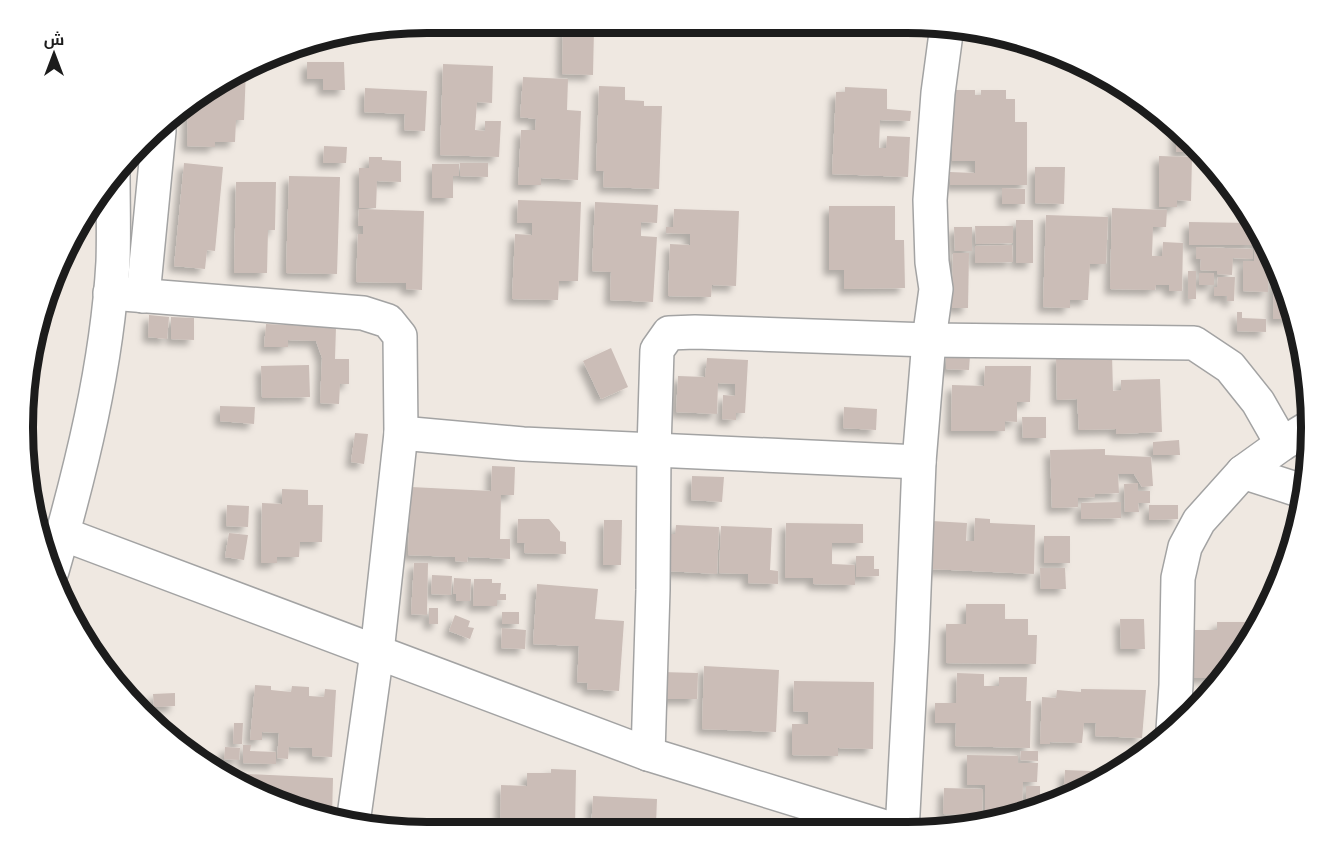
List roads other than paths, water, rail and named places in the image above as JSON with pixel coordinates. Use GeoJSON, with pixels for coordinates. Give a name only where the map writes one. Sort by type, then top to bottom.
{"type":"FeatureCollection","features":[{"type":"Feature","properties":{"kind":"street"},"geometry":{"type":"LineString","coordinates":[[901,822],[912,642],[919,462],[929,340],[936,289],[932,262],[930,200],[942,35]]}},
{"type":"Feature","properties":{"kind":"street"},"geometry":{"type":"LineString","coordinates":[[143,296],[158,140]]}},
{"type":"Feature","properties":{"kind":"street"},"geometry":{"type":"LineString","coordinates":[[56,559],[94,408],[107,323],[113,260],[113,190]]}},
{"type":"Feature","properties":{"kind":"street"},"geometry":{"type":"LineString","coordinates":[[110,293],[363,313],[388,321],[400,336],[401,434],[377,652],[354,815]]}},
{"type":"Feature","properties":{"kind":"street"},"geometry":{"type":"LineString","coordinates":[[648,754],[657,350],[669,333],[929,340],[1194,343],[1230,368],[1258,402],[1282,444]]}},
{"type":"Feature","properties":{"kind":"street"},"geometry":{"type":"LineString","coordinates":[[1174,717],[1178,578],[1185,547],[1199,521],[1244,472],[1301,433]]}},
{"type":"Feature","properties":{"kind":"street"},"geometry":{"type":"LineString","coordinates":[[401,434],[523,444],[919,462]]}},
{"type":"Feature","properties":{"kind":"street"},"geometry":{"type":"LineString","coordinates":[[1244,472],[1296,489]]}},
{"type":"Feature","properties":{"kind":"street"},"geometry":{"type":"LineString","coordinates":[[63,534],[822,819],[842,822]]}}]}
